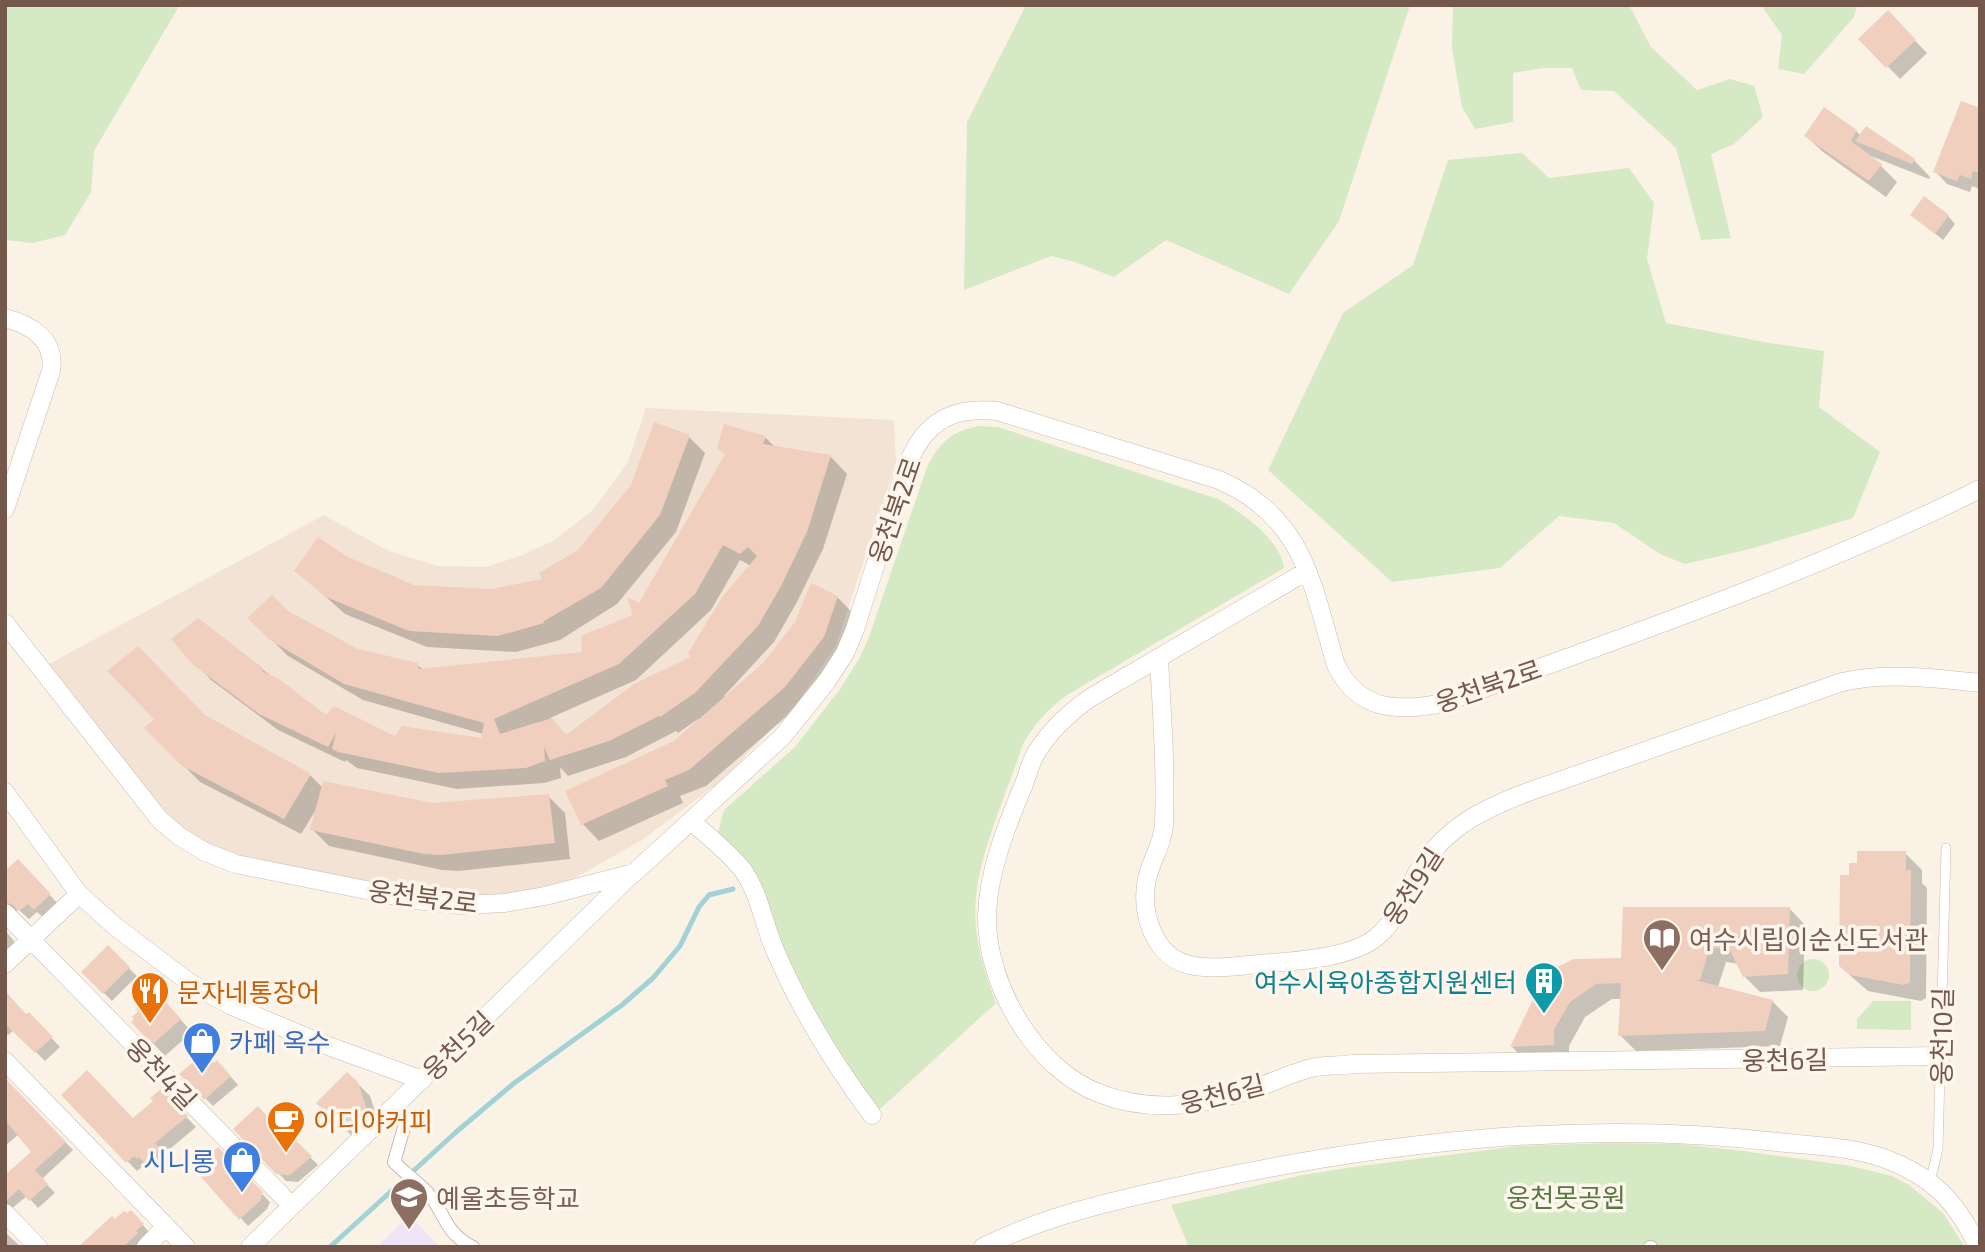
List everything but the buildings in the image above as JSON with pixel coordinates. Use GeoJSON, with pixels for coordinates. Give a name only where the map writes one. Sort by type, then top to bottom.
{"type":"FeatureCollection","features":[{"type":"Feature","properties":{"kind":"street"},"geometry":{"type":"LineString","coordinates":[[5,318],[22,322],[40,332],[53,361],[5,509]]}},
{"type":"Feature","properties":{"kind":"street","name":"웅천북2로"},"geometry":{"type":"LineString","coordinates":[[5,623],[160,820],[205,852],[249,867],[416,900],[461,905],[505,903],[545,896],[634,873],[782,737],[827,681],[845,653],[913,449],[927,431],[946,417],[966,410],[997,411],[1230,485],[1266,509],[1296,544],[1336,665],[1347,684],[1353,691],[1372,702],[1394,708],[1415,708],[1443,703],[1810,568],[1882,537],[1980,489]]}},
{"type":"Feature","properties":{"kind":"street","name":"웅천6길"},"geometry":{"type":"LineString","coordinates":[[1307,571],[1090,698],[1065,716],[1036,752],[1016,804],[989,890],[987,918],[990,941],[1007,1000],[1025,1031],[1045,1056],[1067,1076],[1101,1094],[1163,1106],[1187,1106],[1222,1098],[1316,1067],[1941,1056]]}},
{"type":"Feature","properties":{"kind":"street","name":"웅천9길"},"geometry":{"type":"LineString","coordinates":[[1159,659],[1164,826],[1147,879],[1144,897],[1146,915],[1160,946],[1178,961],[1210,968],[1317,957],[1353,951],[1367,944],[1381,934],[1395,916],[1426,858],[1444,838],[1465,821],[1517,796],[1842,682],[1899,675],[1980,683]]}},
{"type":"Feature","properties":{"kind":"street"},"geometry":{"type":"LineString","coordinates":[[5,792],[79,894],[116,928],[190,983],[232,1006],[323,1044],[422,1080]]}},
{"type":"Feature","properties":{"kind":"street"},"geometry":{"type":"LineString","coordinates":[[691,821],[741,868],[751,884],[774,949],[813,1025],[846,1080],[872,1115]]}},
{"type":"Feature","properties":{"kind":"street","name":"웅천5길"},"geometry":{"type":"LineString","coordinates":[[250,1247],[634,873]]}},
{"type":"Feature","properties":{"kind":"street"},"geometry":{"type":"LineString","coordinates":[[5,964],[79,894]]}},
{"type":"Feature","properties":{"kind":"street","name":"웅천4길"},"geometry":{"type":"LineString","coordinates":[[5,913],[292,1206]]}},
{"type":"Feature","properties":{"kind":"street"},"geometry":{"type":"LineString","coordinates":[[5,1061],[186,1247]]}},
{"type":"Feature","properties":{"kind":"street"},"geometry":{"type":"LineString","coordinates":[[407,1117],[394,1162],[427,1193],[458,1239],[473,1247]]}},
{"type":"Feature","properties":{"kind":"street"},"geometry":{"type":"LineString","coordinates":[[983,1247],[1051,1219],[1103,1203],[1300,1163],[1494,1137],[1641,1133],[1759,1139],[1864,1152],[1930,1182],[1952,1202],[1979,1247]]}},
{"type":"Feature","properties":{"kind":"street"},"geometry":{"type":"LineString","coordinates":[[5,1213],[38,1247]]}},
{"type":"Feature","properties":{"kind":"street"},"geometry":{"type":"LineString","coordinates":[[146,1247],[166,1226]]}},
{"type":"Feature","properties":{"kind":"lane","name":"웅천10길"},"geometry":{"type":"LineString","coordinates":[[1930,1182],[1938,1149],[1946,848]]}},
{"type":"Feature","properties":{"kind":"shaded area"},"geometry":{"type":"Polygon","coordinates":[[[646,408],[894,420],[896,463],[836,645],[798,702],[721,781],[642,840],[573,879],[501,897],[438,896],[255,862],[212,848],[182,831],[167,816],[47,665],[324,515],[389,551],[438,566],[485,567],[517,557],[553,541],[592,511],[628,462],[646,408]]]}},
{"type":"Feature","properties":{"kind":"shaded area","name":"예울초등학교"},"geometry":{"type":"Polygon","coordinates":[[[409,1215],[440,1247],[377,1247],[409,1215]]]}},
{"type":"Feature","properties":{"kind":"green space"},"geometry":{"type":"Polygon","coordinates":[[[5,5],[176,5],[178,8],[94,151],[91,192],[65,235],[33,243],[5,240],[5,5]]]}},
{"type":"Feature","properties":{"kind":"green space"},"geometry":{"type":"Polygon","coordinates":[[[1026,5],[1410,5],[1339,221],[1289,294],[1166,240],[1114,277],[1051,256],[964,290],[967,122],[1026,5]]]}},
{"type":"Feature","properties":{"kind":"green space"},"geometry":{"type":"Polygon","coordinates":[[[1453,5],[1629,5],[1651,47],[1697,90],[1730,79],[1754,86],[1763,117],[1734,144],[1711,154],[1731,238],[1701,240],[1676,148],[1614,91],[1581,90],[1572,68],[1543,68],[1513,73],[1513,122],[1475,129],[1462,107],[1452,48],[1453,5]]]}},
{"type":"Feature","properties":{"kind":"green space"},"geometry":{"type":"Polygon","coordinates":[[[1761,5],[1857,5],[1854,17],[1804,74],[1778,69],[1782,35],[1761,5]]]}},
{"type":"Feature","properties":{"kind":"green space"},"geometry":{"type":"Polygon","coordinates":[[[1522,153],[1549,178],[1629,168],[1654,203],[1647,259],[1666,323],[1824,351],[1819,407],[1880,452],[1853,518],[1754,548],[1685,564],[1660,554],[1614,523],[1559,516],[1500,568],[1392,582],[1268,470],[1343,313],[1413,265],[1448,160],[1522,153]]]}},
{"type":"Feature","properties":{"kind":"green space"},"geometry":{"type":"Polygon","coordinates":[[[980,426],[998,427],[1218,499],[1248,519],[1268,537],[1284,568],[1067,695],[1036,724],[1022,746],[995,821],[983,859],[976,897],[980,951],[996,1003],[879,1110],[836,1050],[717,836],[724,810],[795,747],[840,689],[869,637],[927,467],[947,439],[961,431],[980,426]]]}},
{"type":"Feature","properties":{"kind":"green space"},"geometry":{"type":"Polygon","coordinates":[[[1813,959],[1824,964],[1829,975],[1824,986],[1813,991],[1802,986],[1797,975],[1802,964],[1813,959]]]}},
{"type":"Feature","properties":{"kind":"green space"},"geometry":{"type":"Polygon","coordinates":[[[1873,1001],[1911,1001],[1911,1030],[1857,1029],[1857,1019],[1873,1001]]]}},
{"type":"Feature","properties":{"kind":"green space","name":"웅천못공원"},"geometry":{"type":"Polygon","coordinates":[[[1679,1144],[1743,1151],[1851,1166],[1892,1176],[1909,1185],[1943,1213],[1965,1247],[1189,1247],[1171,1205],[1303,1175],[1353,1167],[1519,1146],[1679,1144]]]}},
{"type":"Feature","properties":{"kind":"waterway"},"geometry":{"type":"LineString","coordinates":[[330,1247],[513,1084],[622,1005],[653,978],[680,946],[699,907],[709,895],[733,889]]}},
{"type":"Feature","properties":{"kind":"place","name":"여수시립이순신도서관"},"geometry":{"type":"Point","coordinates":[1662,972]}},
{"type":"Feature","properties":{"kind":"place","name":"여수시육아종합지원센터"},"geometry":{"type":"Point","coordinates":[1544,1015]}},
{"type":"Feature","properties":{"kind":"place","name":"문자네통장어"},"geometry":{"type":"Point","coordinates":[150,1025]}},
{"type":"Feature","properties":{"kind":"place","name":"카페 옥수"},"geometry":{"type":"Point","coordinates":[202,1075]}},
{"type":"Feature","properties":{"kind":"place","name":"이디야커피"},"geometry":{"type":"Point","coordinates":[286,1154]}},
{"type":"Feature","properties":{"kind":"place","name":"시니롱"},"geometry":{"type":"Point","coordinates":[242,1194]}},
{"type":"Feature","properties":{"kind":"place","name":"예울초등학교"},"geometry":{"type":"Point","coordinates":[409,1231]}}]}
